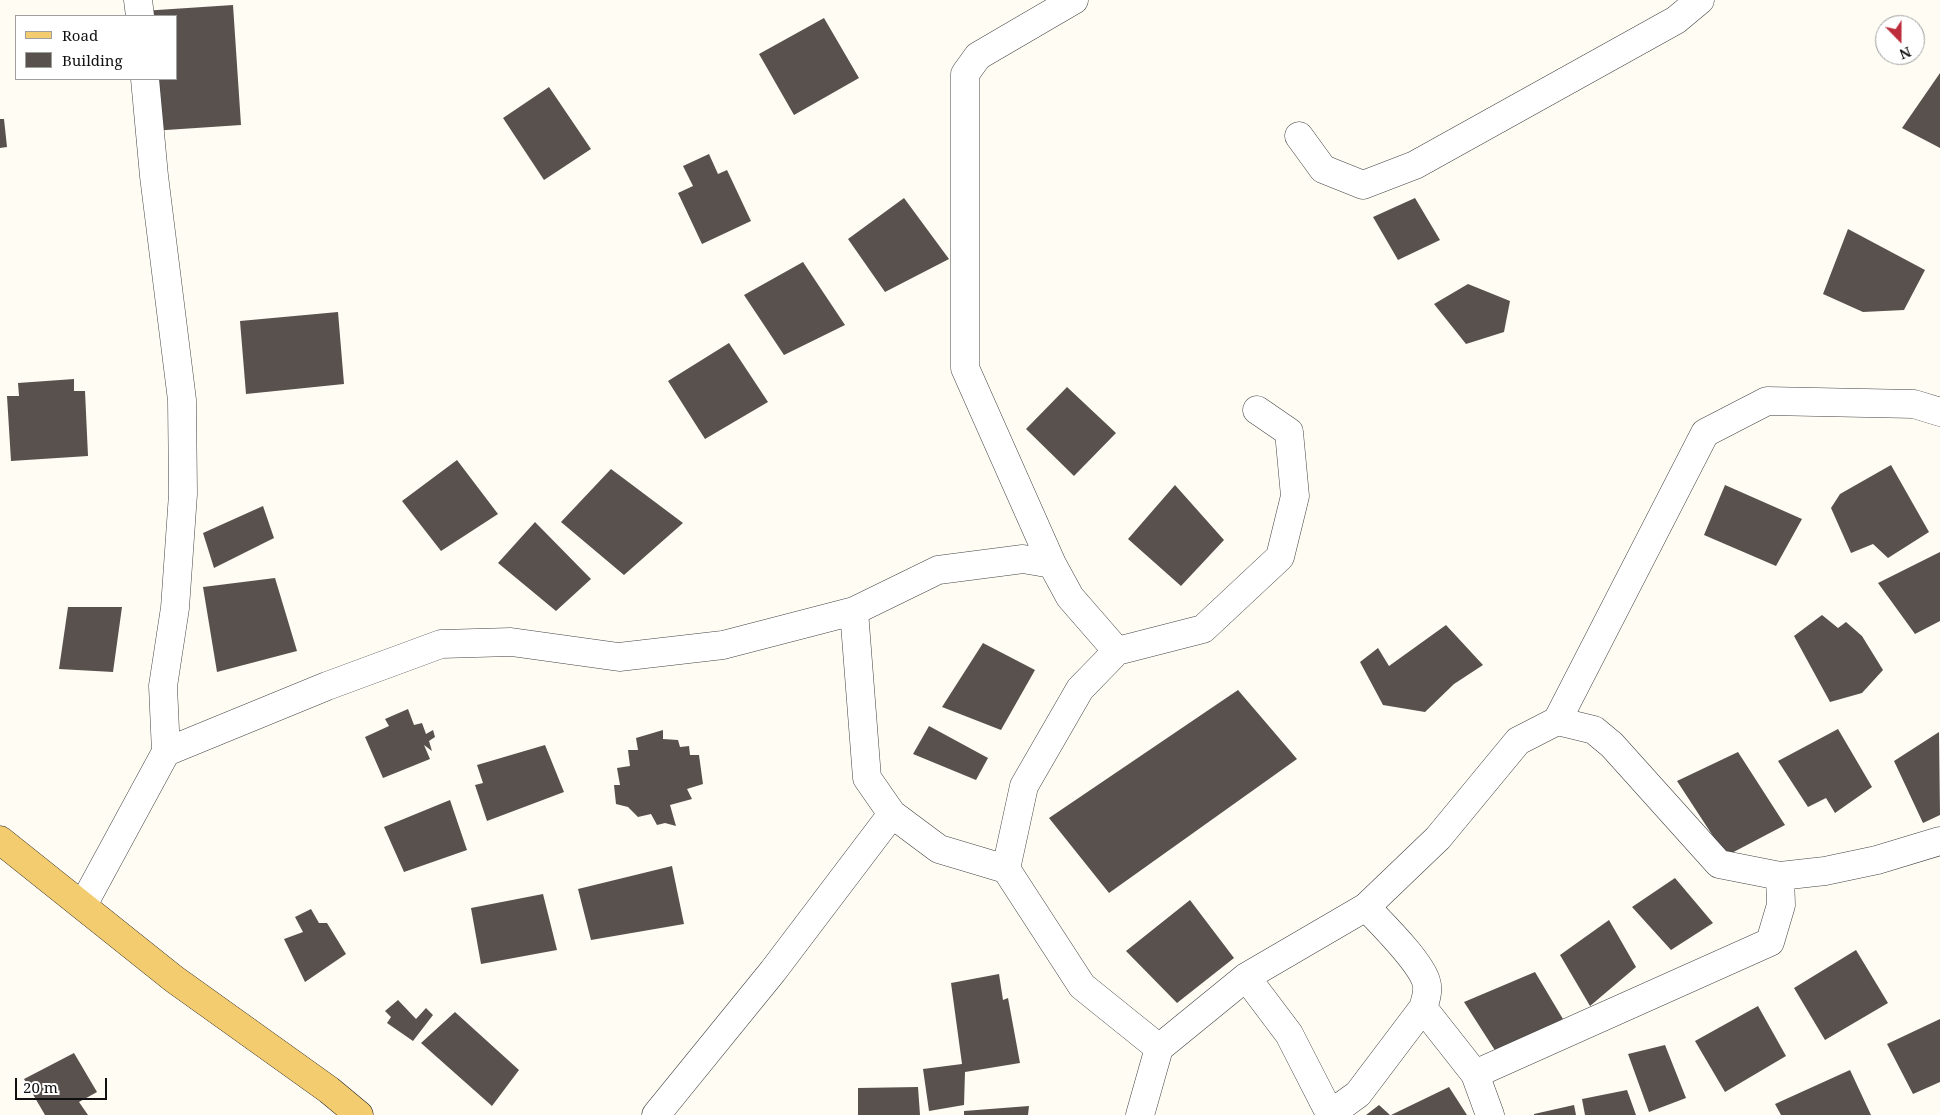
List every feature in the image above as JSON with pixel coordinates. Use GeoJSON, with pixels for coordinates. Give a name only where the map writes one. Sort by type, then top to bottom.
{"type":"FeatureCollection","features":[{"type":"Feature","properties":{"kind":"main road"},"geometry":{"type":"LineString","coordinates":[[0,840],[174,978],[329,1090],[360,1115]]}},
{"type":"Feature","properties":{"kind":"street"},"geometry":{"type":"LineString","coordinates":[[138,0],[140,15]]}},
{"type":"Feature","properties":{"kind":"street"},"geometry":{"type":"LineString","coordinates":[[1074,0],[978,56],[965,74],[965,368],[1052,564],[1070,597],[1117,651]]}},
{"type":"Feature","properties":{"kind":"street"},"geometry":{"type":"LineString","coordinates":[[1299,136],[1323,169],[1363,185],[1415,165],[1676,20],[1700,0]]}},
{"type":"Feature","properties":{"kind":"street"},"geometry":{"type":"LineString","coordinates":[[83,905],[166,752],[163,686],[175,608],[182,503],[182,400],[154,176],[145,80]]}},
{"type":"Feature","properties":{"kind":"street"},"geometry":{"type":"LineString","coordinates":[[1140,1115],[1159,1048],[1246,977],[1366,907],[1438,838],[1518,741],[1557,721],[1705,433],[1767,402],[1914,404],[1940,412]]}},
{"type":"Feature","properties":{"kind":"street"},"geometry":{"type":"LineString","coordinates":[[1006,869],[1024,786],[1080,689],[1117,651],[1203,629],[1280,557],[1295,496],[1288,432],[1257,410]]}},
{"type":"Feature","properties":{"kind":"street"},"geometry":{"type":"LineString","coordinates":[[166,752],[327,686],[441,644],[511,642],[619,657],[723,645],[854,611],[938,570],[1023,559],[1052,564]]}},
{"type":"Feature","properties":{"kind":"street"},"geometry":{"type":"LineString","coordinates":[[854,611],[867,778],[892,814],[938,849],[1006,869],[1082,986],[1159,1048]]}},
{"type":"Feature","properties":{"kind":"street"},"geometry":{"type":"LineString","coordinates":[[1557,721],[1594,730],[1606,740],[1719,864],[1780,876],[1825,871],[1877,860],[1940,842]]}},
{"type":"Feature","properties":{"kind":"street"},"geometry":{"type":"LineString","coordinates":[[656,1115],[773,972],[892,814]]}},
{"type":"Feature","properties":{"kind":"street"},"geometry":{"type":"LineString","coordinates":[[1475,1074],[1770,942],[1781,905],[1780,876]]}},
{"type":"Feature","properties":{"kind":"street"},"geometry":{"type":"LineString","coordinates":[[1246,977],[1289,1034],[1329,1114],[1358,1094],[1423,1008],[1428,994],[1426,981],[1418,965],[1366,907]]}},
{"type":"Feature","properties":{"kind":"street"},"geometry":{"type":"LineString","coordinates":[[1423,1008],[1475,1074],[1490,1115]]}},
{"type":"Feature","properties":{"kind":"building"},"geometry":{"type":"Polygon","coordinates":[[[233,5],[241,125],[151,131],[147,80],[178,80],[178,15],[142,15],[142,11],[233,5]]]}},
{"type":"Feature","properties":{"kind":"building"},"geometry":{"type":"Polygon","coordinates":[[[824,18],[859,78],[794,115],[759,54],[824,18]]]}},
{"type":"Feature","properties":{"kind":"building"},"geometry":{"type":"Polygon","coordinates":[[[1940,73],[1940,148],[1902,128],[1940,73]]]}},
{"type":"Feature","properties":{"kind":"building"},"geometry":{"type":"Polygon","coordinates":[[[549,87],[591,149],[544,180],[503,118],[549,87]]]}},
{"type":"Feature","properties":{"kind":"building"},"geometry":{"type":"Polygon","coordinates":[[[0,119],[4,119],[7,147],[0,148],[0,119]]]}},
{"type":"Feature","properties":{"kind":"building"},"geometry":{"type":"Polygon","coordinates":[[[709,154],[718,174],[727,170],[751,221],[702,244],[678,193],[693,186],[683,166],[709,154]]]}},
{"type":"Feature","properties":{"kind":"building"},"geometry":{"type":"Polygon","coordinates":[[[904,198],[949,259],[885,292],[848,239],[904,198]]]}},
{"type":"Feature","properties":{"kind":"building"},"geometry":{"type":"Polygon","coordinates":[[[1415,198],[1440,240],[1398,260],[1373,217],[1415,198]]]}},
{"type":"Feature","properties":{"kind":"building"},"geometry":{"type":"Polygon","coordinates":[[[1848,229],[1925,270],[1904,310],[1863,312],[1823,294],[1848,229]]]}},
{"type":"Feature","properties":{"kind":"building"},"geometry":{"type":"Polygon","coordinates":[[[803,262],[845,325],[784,355],[744,295],[803,262]]]}},
{"type":"Feature","properties":{"kind":"building"},"geometry":{"type":"Polygon","coordinates":[[[1468,284],[1510,301],[1504,332],[1466,344],[1434,304],[1468,284]]]}},
{"type":"Feature","properties":{"kind":"building"},"geometry":{"type":"Polygon","coordinates":[[[338,312],[344,384],[246,394],[240,321],[338,312]]]}},
{"type":"Feature","properties":{"kind":"building"},"geometry":{"type":"Polygon","coordinates":[[[729,343],[768,402],[705,439],[668,381],[729,343]]]}},
{"type":"Feature","properties":{"kind":"building"},"geometry":{"type":"Polygon","coordinates":[[[74,379],[74,391],[85,391],[88,456],[11,461],[7,396],[19,396],[18,383],[74,379]]]}},
{"type":"Feature","properties":{"kind":"building"},"geometry":{"type":"Polygon","coordinates":[[[1067,387],[1116,433],[1074,476],[1026,429],[1067,387]]]}},
{"type":"Feature","properties":{"kind":"building"},"geometry":{"type":"Polygon","coordinates":[[[457,460],[498,514],[441,551],[402,501],[457,460]]]}},
{"type":"Feature","properties":{"kind":"building"},"geometry":{"type":"Polygon","coordinates":[[[1891,465],[1929,532],[1888,558],[1873,544],[1851,553],[1831,508],[1840,494],[1891,465]]]}},
{"type":"Feature","properties":{"kind":"building"},"geometry":{"type":"Polygon","coordinates":[[[611,469],[683,523],[624,575],[561,522],[611,469]]]}},
{"type":"Feature","properties":{"kind":"building"},"geometry":{"type":"Polygon","coordinates":[[[1175,485],[1224,540],[1181,586],[1128,539],[1175,485]]]}},
{"type":"Feature","properties":{"kind":"building"},"geometry":{"type":"Polygon","coordinates":[[[1725,485],[1802,519],[1776,566],[1704,535],[1725,485]]]}},
{"type":"Feature","properties":{"kind":"building"},"geometry":{"type":"Polygon","coordinates":[[[263,506],[274,538],[214,568],[203,533],[263,506]]]}},
{"type":"Feature","properties":{"kind":"building"},"geometry":{"type":"Polygon","coordinates":[[[535,522],[591,579],[556,611],[498,563],[535,522]]]}},
{"type":"Feature","properties":{"kind":"building"},"geometry":{"type":"Polygon","coordinates":[[[1940,552],[1940,621],[1915,634],[1878,583],[1940,552]]]}},
{"type":"Feature","properties":{"kind":"building"},"geometry":{"type":"Polygon","coordinates":[[[275,578],[297,651],[217,672],[203,587],[275,578]]]}},
{"type":"Feature","properties":{"kind":"building"},"geometry":{"type":"Polygon","coordinates":[[[68,607],[122,607],[113,672],[59,669],[68,607]]]}},
{"type":"Feature","properties":{"kind":"building"},"geometry":{"type":"Polygon","coordinates":[[[1822,615],[1838,628],[1846,622],[1862,636],[1883,670],[1862,693],[1830,702],[1794,636],[1822,615]]]}},
{"type":"Feature","properties":{"kind":"building"},"geometry":{"type":"Polygon","coordinates":[[[1446,625],[1483,665],[1454,684],[1425,712],[1383,705],[1360,662],[1378,648],[1389,666],[1446,625]]]}},
{"type":"Feature","properties":{"kind":"building"},"geometry":{"type":"Polygon","coordinates":[[[983,643],[1035,670],[1001,730],[942,707],[983,643]]]}},
{"type":"Feature","properties":{"kind":"building"},"geometry":{"type":"Polygon","coordinates":[[[1238,690],[1297,759],[1109,893],[1049,818],[1238,690]]]}},
{"type":"Feature","properties":{"kind":"building"},"geometry":{"type":"Polygon","coordinates":[[[408,709],[414,725],[422,723],[426,734],[433,730],[435,737],[429,741],[432,751],[424,745],[430,759],[383,778],[365,737],[389,726],[385,719],[408,709]]]}},
{"type":"Feature","properties":{"kind":"building"},"geometry":{"type":"Polygon","coordinates":[[[929,726],[988,758],[976,780],[913,754],[929,726]]]}},
{"type":"Feature","properties":{"kind":"building"},"geometry":{"type":"Polygon","coordinates":[[[1838,729],[1872,787],[1835,813],[1826,798],[1808,807],[1778,761],[1838,729]]]}},
{"type":"Feature","properties":{"kind":"building"},"geometry":{"type":"Polygon","coordinates":[[[663,730],[663,739],[678,740],[680,747],[689,746],[690,755],[699,755],[703,784],[687,789],[692,799],[670,805],[676,826],[665,823],[657,825],[651,814],[638,817],[628,807],[616,804],[614,785],[620,785],[617,768],[630,766],[628,750],[638,750],[636,738],[663,730]]]}},
{"type":"Feature","properties":{"kind":"building"},"geometry":{"type":"Polygon","coordinates":[[[1939,732],[1940,815],[1923,823],[1894,761],[1939,732]]]}},
{"type":"Feature","properties":{"kind":"building"},"geometry":{"type":"Polygon","coordinates":[[[545,745],[564,792],[487,821],[475,785],[483,783],[477,765],[545,745]]]}},
{"type":"Feature","properties":{"kind":"building"},"geometry":{"type":"Polygon","coordinates":[[[1738,752],[1785,825],[1726,856],[1677,781],[1738,752]]]}},
{"type":"Feature","properties":{"kind":"building"},"geometry":{"type":"Polygon","coordinates":[[[450,800],[467,850],[404,872],[384,827],[450,800]]]}},
{"type":"Feature","properties":{"kind":"building"},"geometry":{"type":"Polygon","coordinates":[[[672,866],[684,924],[591,940],[578,889],[672,866]]]}},
{"type":"Feature","properties":{"kind":"building"},"geometry":{"type":"Polygon","coordinates":[[[1675,878],[1713,923],[1671,950],[1632,907],[1675,878]]]}},
{"type":"Feature","properties":{"kind":"building"},"geometry":{"type":"Polygon","coordinates":[[[543,894],[557,950],[481,964],[471,908],[543,894]]]}},
{"type":"Feature","properties":{"kind":"building"},"geometry":{"type":"Polygon","coordinates":[[[1190,900],[1234,958],[1177,1003],[1126,951],[1190,900]]]}},
{"type":"Feature","properties":{"kind":"building"},"geometry":{"type":"Polygon","coordinates":[[[311,909],[319,923],[327,923],[346,954],[305,982],[284,939],[303,932],[295,917],[311,909]]]}},
{"type":"Feature","properties":{"kind":"building"},"geometry":{"type":"Polygon","coordinates":[[[1609,920],[1636,967],[1590,1006],[1560,955],[1609,920]]]}},
{"type":"Feature","properties":{"kind":"building"},"geometry":{"type":"Polygon","coordinates":[[[1856,950],[1888,1003],[1825,1040],[1794,988],[1856,950]]]}},
{"type":"Feature","properties":{"kind":"building"},"geometry":{"type":"Polygon","coordinates":[[[1535,972],[1563,1019],[1496,1052],[1464,1002],[1535,972]]]}},
{"type":"Feature","properties":{"kind":"building"},"geometry":{"type":"Polygon","coordinates":[[[999,974],[1003,1000],[1008,998],[1020,1063],[965,1072],[964,1105],[929,1111],[923,1069],[962,1064],[951,983],[999,974]]]}},
{"type":"Feature","properties":{"kind":"building"},"geometry":{"type":"Polygon","coordinates":[[[398,1000],[416,1019],[426,1008],[433,1015],[413,1041],[387,1023],[391,1017],[385,1011],[398,1000]]]}},
{"type":"Feature","properties":{"kind":"building"},"geometry":{"type":"Polygon","coordinates":[[[1758,1006],[1786,1056],[1725,1092],[1695,1041],[1758,1006]]]}},
{"type":"Feature","properties":{"kind":"building"},"geometry":{"type":"Polygon","coordinates":[[[455,1012],[519,1070],[492,1106],[421,1043],[455,1012]]]}},
{"type":"Feature","properties":{"kind":"building"},"geometry":{"type":"Polygon","coordinates":[[[1940,1019],[1940,1082],[1913,1094],[1887,1044],[1940,1019]]]}},
{"type":"Feature","properties":{"kind":"building"},"geometry":{"type":"Polygon","coordinates":[[[1665,1045],[1686,1098],[1649,1112],[1628,1054],[1665,1045]]]}},
{"type":"Feature","properties":{"kind":"building"},"geometry":{"type":"Polygon","coordinates":[[[74,1053],[97,1092],[79,1102],[88,1115],[45,1115],[24,1079],[74,1053]]]}},
{"type":"Feature","properties":{"kind":"building"},"geometry":{"type":"Polygon","coordinates":[[[1850,1070],[1871,1115],[1781,1115],[1775,1104],[1850,1070]]]}},
{"type":"Feature","properties":{"kind":"building"},"geometry":{"type":"Polygon","coordinates":[[[918,1087],[920,1115],[858,1115],[858,1088],[918,1087]]]}},
{"type":"Feature","properties":{"kind":"building"},"geometry":{"type":"Polygon","coordinates":[[[1449,1087],[1467,1115],[1391,1115],[1449,1087]]]}},
{"type":"Feature","properties":{"kind":"building"},"geometry":{"type":"Polygon","coordinates":[[[1627,1090],[1636,1115],[1585,1115],[1582,1099],[1627,1090]]]}},
{"type":"Feature","properties":{"kind":"building"},"geometry":{"type":"Polygon","coordinates":[[[1379,1105],[1390,1115],[1366,1115],[1379,1105]]]}},
{"type":"Feature","properties":{"kind":"building"},"geometry":{"type":"Polygon","coordinates":[[[1574,1105],[1576,1115],[1534,1115],[1534,1114],[1574,1105]]]}},
{"type":"Feature","properties":{"kind":"building"},"geometry":{"type":"Polygon","coordinates":[[[1029,1106],[1028,1115],[964,1115],[964,1111],[1029,1106]]]}}]}
